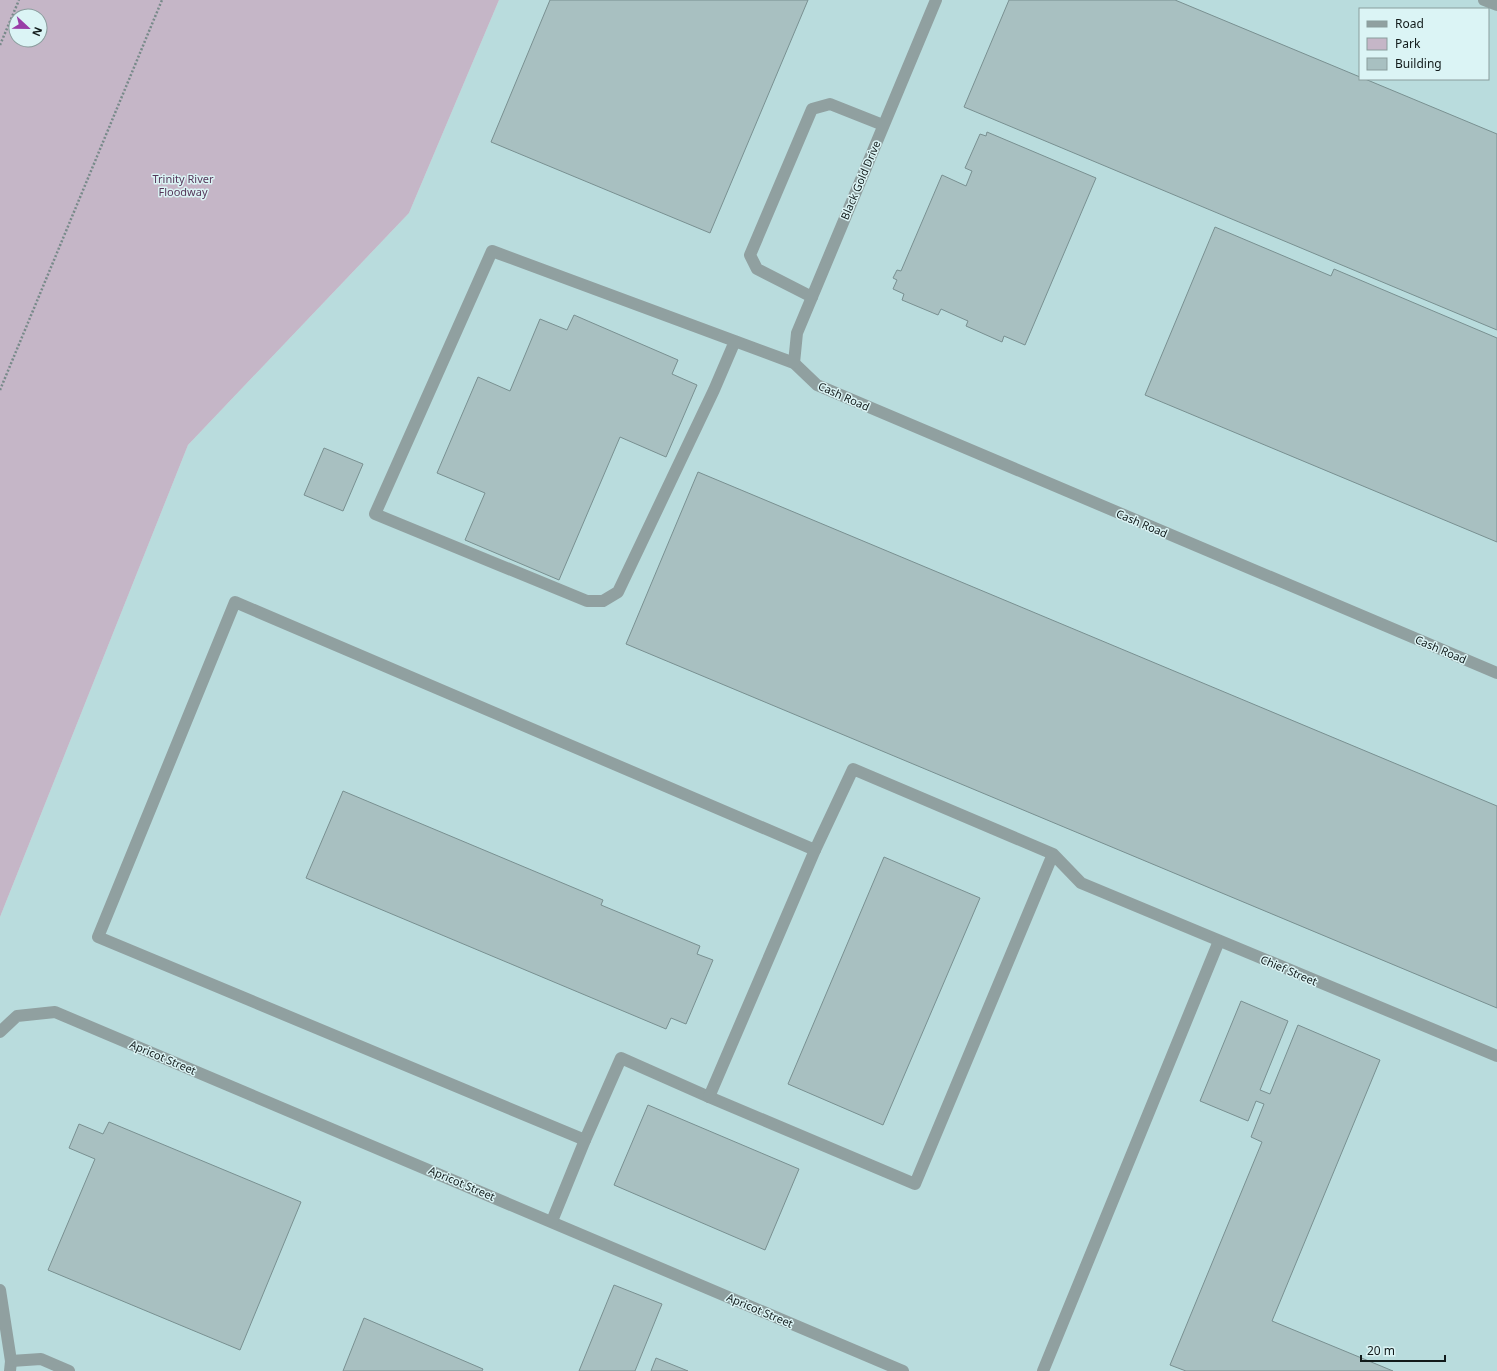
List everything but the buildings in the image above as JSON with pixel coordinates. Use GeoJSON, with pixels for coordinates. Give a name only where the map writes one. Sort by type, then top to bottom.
{"type":"FeatureCollection","features":[{"type":"Feature","properties":{"kind":"street","name":"Black Gold Drive"},"geometry":{"type":"LineString","coordinates":[[794,363],[797,332],[936,0]]}},
{"type":"Feature","properties":{"kind":"street"},"geometry":{"type":"LineString","coordinates":[[1484,0],[1497,5]]}},
{"type":"Feature","properties":{"kind":"street"},"geometry":{"type":"LineString","coordinates":[[812,297],[757,269],[750,254],[812,109],[830,104],[883,125]]}},
{"type":"Feature","properties":{"kind":"street"},"geometry":{"type":"LineString","coordinates":[[735,341],[714,390],[618,592],[603,602],[587,601],[375,514],[492,251],[735,341],[794,363]]}},
{"type":"Feature","properties":{"kind":"street","name":"Cash Road"},"geometry":{"type":"LineString","coordinates":[[794,363],[817,385],[1497,673]]}},
{"type":"Feature","properties":{"kind":"street"},"geometry":{"type":"LineString","coordinates":[[586,1140],[98,937],[235,602],[816,850]]}},
{"type":"Feature","properties":{"kind":"street"},"geometry":{"type":"LineString","coordinates":[[552,1221],[621,1058],[709,1097],[915,1184],[1052,854],[853,769],[816,850],[709,1097]]}},
{"type":"Feature","properties":{"kind":"street","name":"Chief Street"},"geometry":{"type":"LineString","coordinates":[[1052,854],[1081,883],[1497,1056]]}},
{"type":"Feature","properties":{"kind":"street"},"geometry":{"type":"LineString","coordinates":[[1043,1371],[1219,941]]}},
{"type":"Feature","properties":{"kind":"street","name":"Apricot Street"},"geometry":{"type":"LineString","coordinates":[[0,1032],[17,1016],[55,1012],[552,1221],[903,1371]]}},
{"type":"Feature","properties":{"kind":"street"},"geometry":{"type":"LineString","coordinates":[[0,1290],[10,1366],[41,1359],[69,1371]]}},
{"type":"Feature","properties":{"kind":"path"},"geometry":{"type":"LineString","coordinates":[[0,45],[19,0]]}},
{"type":"Feature","properties":{"kind":"path"},"geometry":{"type":"LineString","coordinates":[[0,390],[162,0]]}},
{"type":"Feature","properties":{"kind":"shaded area"},"geometry":{"type":"Polygon","coordinates":[[[499,0],[1497,0],[1497,1371],[0,1371],[0,917],[188,445],[409,213],[499,0]]]}},
{"type":"Feature","properties":{"kind":"green space","name":"Trinity River Floodway"},"geometry":{"type":"Polygon","coordinates":[[[0,0],[499,0],[409,213],[188,445],[0,917],[0,0]]]}}]}
